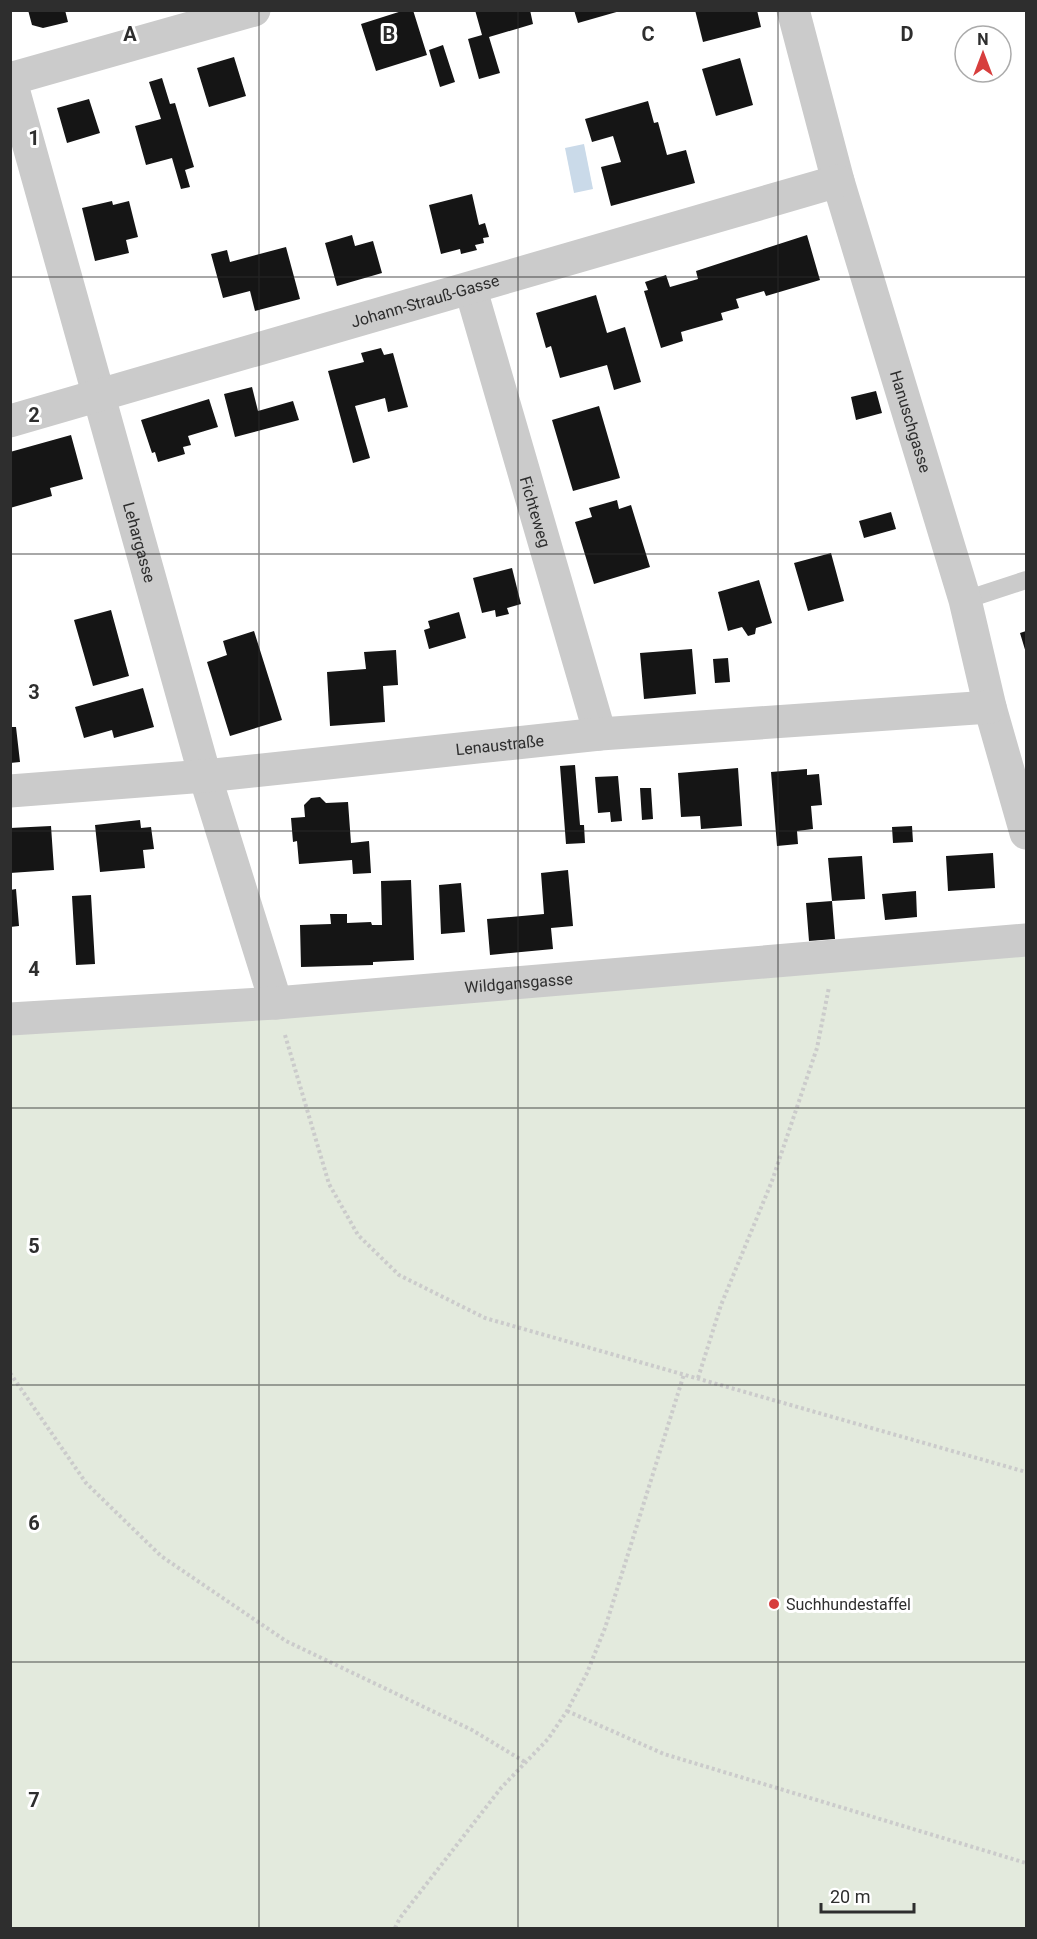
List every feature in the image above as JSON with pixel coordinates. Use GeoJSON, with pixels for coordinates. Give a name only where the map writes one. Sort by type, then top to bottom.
{"type":"FeatureCollection","features":[{"type":"Feature","properties":{"kind":"street"},"geometry":{"type":"LineString","coordinates":[[11,79],[254,10]]}},
{"type":"Feature","properties":{"kind":"street","name":"Hanuschgasse"},"geometry":{"type":"LineString","coordinates":[[793,10],[838,182],[965,600],[990,707],[1026,832]]}},
{"type":"Feature","properties":{"kind":"street","name":"Lehargasse"},"geometry":{"type":"LineString","coordinates":[[11,79],[205,776],[276,1003]]}},
{"type":"Feature","properties":{"kind":"street","name":"Johann-Strauß-Gasse"},"geometry":{"type":"LineString","coordinates":[[10,421],[471,290],[838,182]]}},
{"type":"Feature","properties":{"kind":"street","name":"Fichteweg"},"geometry":{"type":"LineString","coordinates":[[471,290],[600,734]]}},
{"type":"Feature","properties":{"kind":"street","name":"Lenaustraße"},"geometry":{"type":"LineString","coordinates":[[10,791],[205,776],[600,734],[990,707]]}},
{"type":"Feature","properties":{"kind":"street","name":"Wildgansgasse"},"geometry":{"type":"LineString","coordinates":[[10,1019],[276,1003],[1026,940]]}},
{"type":"Feature","properties":{"kind":"lane"},"geometry":{"type":"LineString","coordinates":[[965,600],[1026,580]]}},
{"type":"Feature","properties":{"kind":"path"},"geometry":{"type":"LineString","coordinates":[[698,1378],[721,1305],[772,1181],[817,1048],[826,1010],[834,956]]}},
{"type":"Feature","properties":{"kind":"path"},"geometry":{"type":"LineString","coordinates":[[276,1003],[329,1184],[358,1235],[399,1275],[485,1318],[1026,1472]]}},
{"type":"Feature","properties":{"kind":"path"},"geometry":{"type":"LineString","coordinates":[[10,1373],[86,1483],[161,1556],[286,1641],[472,1730],[525,1762]]}},
{"type":"Feature","properties":{"kind":"path"},"geometry":{"type":"LineString","coordinates":[[395,1929],[400,1918],[501,1788],[548,1738],[567,1711],[587,1673],[605,1628],[684,1374]]}},
{"type":"Feature","properties":{"kind":"path"},"geometry":{"type":"LineString","coordinates":[[567,1711],[664,1754],[1026,1863]]}},
{"type":"Feature","properties":{"kind":"shaded area"},"geometry":{"type":"Polygon","coordinates":[[[1026,935],[1026,1928],[11,1928],[10,1008],[1026,935]]]}},
{"type":"Feature","properties":{"kind":"water"},"geometry":{"type":"Polygon","coordinates":[[[584,144],[593,189],[574,193],[565,148],[584,144]]]}},
{"type":"Feature","properties":{"kind":"building"},"geometry":{"type":"Polygon","coordinates":[[[28,10],[65,10],[68,22],[43,28],[32,25],[28,10]]]}},
{"type":"Feature","properties":{"kind":"building"},"geometry":{"type":"Polygon","coordinates":[[[405,10],[413,10],[427,55],[376,71],[361,24],[405,10]]]}},
{"type":"Feature","properties":{"kind":"building"},"geometry":{"type":"Polygon","coordinates":[[[475,10],[530,10],[533,24],[489,37],[500,73],[479,79],[468,39],[482,35],[475,10]]]}},
{"type":"Feature","properties":{"kind":"building"},"geometry":{"type":"Polygon","coordinates":[[[574,10],[620,10],[620,11],[578,23],[574,10]]]}},
{"type":"Feature","properties":{"kind":"building"},"geometry":{"type":"Polygon","coordinates":[[[695,10],[757,10],[761,27],[703,42],[695,10]]]}},
{"type":"Feature","properties":{"kind":"building"},"geometry":{"type":"Polygon","coordinates":[[[443,45],[455,82],[440,87],[429,50],[443,45]]]}},
{"type":"Feature","properties":{"kind":"building"},"geometry":{"type":"Polygon","coordinates":[[[234,57],[246,96],[209,107],[197,68],[234,57]]]}},
{"type":"Feature","properties":{"kind":"building"},"geometry":{"type":"Polygon","coordinates":[[[740,58],[753,105],[716,116],[702,69],[740,58]]]}},
{"type":"Feature","properties":{"kind":"building"},"geometry":{"type":"Polygon","coordinates":[[[162,78],[170,104],[175,103],[194,167],[185,170],[190,187],[181,189],[172,158],[146,165],[135,126],[161,119],[149,82],[162,78]]]}},
{"type":"Feature","properties":{"kind":"building"},"geometry":{"type":"Polygon","coordinates":[[[89,99],[100,133],[67,143],[57,108],[89,99]]]}},
{"type":"Feature","properties":{"kind":"building"},"geometry":{"type":"Polygon","coordinates":[[[648,101],[654,123],[658,122],[667,155],[686,150],[695,183],[611,206],[601,167],[621,162],[613,136],[592,142],[585,119],[648,101]]]}},
{"type":"Feature","properties":{"kind":"building"},"geometry":{"type":"Polygon","coordinates":[[[472,194],[479,225],[485,223],[489,237],[483,238],[484,243],[475,245],[477,250],[461,254],[460,249],[441,254],[429,205],[472,194]]]}},
{"type":"Feature","properties":{"kind":"building"},"geometry":{"type":"Polygon","coordinates":[[[112,201],[113,205],[129,201],[138,237],[126,240],[129,253],[95,261],[82,208],[112,201]]]}},
{"type":"Feature","properties":{"kind":"building"},"geometry":{"type":"Polygon","coordinates":[[[352,235],[355,246],[373,241],[382,273],[337,286],[325,243],[352,235]]]}},
{"type":"Feature","properties":{"kind":"building"},"geometry":{"type":"Polygon","coordinates":[[[807,235],[820,280],[766,296],[764,291],[736,299],[739,308],[721,313],[723,320],[681,332],[683,341],[661,348],[644,291],[648,290],[645,282],[666,275],[670,287],[698,279],[696,271],[807,235]]]}},
{"type":"Feature","properties":{"kind":"building"},"geometry":{"type":"Polygon","coordinates":[[[286,247],[300,299],[255,311],[250,291],[223,298],[211,254],[227,250],[230,262],[286,247]]]}},
{"type":"Feature","properties":{"kind":"building"},"geometry":{"type":"Polygon","coordinates":[[[596,295],[607,333],[625,327],[641,382],[614,390],[607,365],[560,378],[551,346],[546,348],[536,313],[596,295]]]}},
{"type":"Feature","properties":{"kind":"building"},"geometry":{"type":"Polygon","coordinates":[[[381,348],[384,355],[393,353],[408,407],[388,412],[385,398],[355,406],[370,458],[353,463],[328,371],[364,362],[361,353],[381,348]]]}},
{"type":"Feature","properties":{"kind":"building"},"geometry":{"type":"Polygon","coordinates":[[[252,387],[258,411],[293,401],[299,420],[235,437],[224,394],[252,387]]]}},
{"type":"Feature","properties":{"kind":"building"},"geometry":{"type":"Polygon","coordinates":[[[876,391],[882,413],[856,420],[851,397],[876,391]]]}},
{"type":"Feature","properties":{"kind":"building"},"geometry":{"type":"Polygon","coordinates":[[[209,399],[218,427],[188,436],[191,445],[183,447],[185,454],[158,462],[155,452],[152,453],[141,420],[209,399]]]}},
{"type":"Feature","properties":{"kind":"building"},"geometry":{"type":"Polygon","coordinates":[[[599,406],[620,478],[573,491],[552,420],[599,406]]]}},
{"type":"Feature","properties":{"kind":"building"},"geometry":{"type":"Polygon","coordinates":[[[71,435],[83,479],[50,488],[52,496],[10,508],[10,452],[71,435]]]}},
{"type":"Feature","properties":{"kind":"building"},"geometry":{"type":"Polygon","coordinates":[[[617,500],[619,509],[631,505],[650,567],[594,584],[575,522],[592,517],[589,508],[617,500]]]}},
{"type":"Feature","properties":{"kind":"building"},"geometry":{"type":"Polygon","coordinates":[[[891,512],[896,529],[864,538],[859,521],[891,512]]]}},
{"type":"Feature","properties":{"kind":"building"},"geometry":{"type":"Polygon","coordinates":[[[831,553],[844,601],[808,611],[794,563],[831,553]]]}},
{"type":"Feature","properties":{"kind":"building"},"geometry":{"type":"Polygon","coordinates":[[[512,568],[521,604],[507,608],[509,614],[496,617],[495,610],[482,613],[473,578],[512,568]]]}},
{"type":"Feature","properties":{"kind":"building"},"geometry":{"type":"Polygon","coordinates":[[[759,580],[772,623],[756,628],[755,634],[748,636],[742,627],[728,631],[718,592],[759,580]]]}},
{"type":"Feature","properties":{"kind":"building"},"geometry":{"type":"Polygon","coordinates":[[[111,610],[129,676],[93,686],[74,620],[111,610]]]}},
{"type":"Feature","properties":{"kind":"building"},"geometry":{"type":"Polygon","coordinates":[[[459,612],[466,638],[429,649],[424,630],[430,628],[428,621],[459,612]]]}},
{"type":"Feature","properties":{"kind":"building"},"geometry":{"type":"Polygon","coordinates":[[[254,631],[282,720],[230,736],[207,662],[227,655],[223,641],[254,631]]]}},
{"type":"Feature","properties":{"kind":"building"},"geometry":{"type":"Polygon","coordinates":[[[1026,631],[1026,653],[1020,633],[1026,631]]]}},
{"type":"Feature","properties":{"kind":"building"},"geometry":{"type":"Polygon","coordinates":[[[692,649],[696,694],[644,699],[640,653],[692,649]]]}},
{"type":"Feature","properties":{"kind":"building"},"geometry":{"type":"Polygon","coordinates":[[[396,650],[398,685],[383,686],[385,722],[330,726],[327,672],[366,669],[364,652],[396,650]]]}},
{"type":"Feature","properties":{"kind":"building"},"geometry":{"type":"Polygon","coordinates":[[[728,658],[730,682],[715,683],[713,659],[728,658]]]}},
{"type":"Feature","properties":{"kind":"building"},"geometry":{"type":"Polygon","coordinates":[[[143,688],[154,727],[114,738],[112,730],[84,738],[75,707],[143,688]]]}},
{"type":"Feature","properties":{"kind":"building"},"geometry":{"type":"Polygon","coordinates":[[[10,727],[16,727],[20,762],[10,763],[10,727]]]}},
{"type":"Feature","properties":{"kind":"building"},"geometry":{"type":"Polygon","coordinates":[[[575,765],[580,825],[584,825],[585,843],[566,844],[560,766],[575,765]]]}},
{"type":"Feature","properties":{"kind":"building"},"geometry":{"type":"Polygon","coordinates":[[[738,768],[742,826],[701,829],[700,816],[681,817],[678,773],[738,768]]]}},
{"type":"Feature","properties":{"kind":"building"},"geometry":{"type":"Polygon","coordinates":[[[807,769],[807,775],[819,774],[822,805],[811,806],[813,829],[797,831],[798,844],[777,846],[771,772],[807,769]]]}},
{"type":"Feature","properties":{"kind":"building"},"geometry":{"type":"Polygon","coordinates":[[[618,776],[622,821],[611,822],[610,812],[598,813],[595,777],[618,776]]]}},
{"type":"Feature","properties":{"kind":"building"},"geometry":{"type":"Polygon","coordinates":[[[640,788],[651,788],[653,819],[642,820],[640,788]]]}},
{"type":"Feature","properties":{"kind":"building"},"geometry":{"type":"Polygon","coordinates":[[[320,797],[326,803],[348,802],[351,843],[369,841],[371,873],[353,874],[352,860],[299,864],[297,841],[293,842],[291,818],[305,817],[304,805],[311,798],[320,797]]]}},
{"type":"Feature","properties":{"kind":"building"},"geometry":{"type":"Polygon","coordinates":[[[140,820],[141,828],[151,827],[154,849],[143,850],[145,868],[100,872],[95,825],[140,820]]]}},
{"type":"Feature","properties":{"kind":"building"},"geometry":{"type":"Polygon","coordinates":[[[51,826],[54,870],[10,873],[10,828],[51,826]]]}},
{"type":"Feature","properties":{"kind":"building"},"geometry":{"type":"Polygon","coordinates":[[[912,826],[913,842],[893,843],[892,827],[912,826]]]}},
{"type":"Feature","properties":{"kind":"building"},"geometry":{"type":"Polygon","coordinates":[[[993,853],[995,888],[948,891],[946,856],[993,853]]]}},
{"type":"Feature","properties":{"kind":"building"},"geometry":{"type":"Polygon","coordinates":[[[862,856],[865,899],[832,901],[828,858],[862,856]]]}},
{"type":"Feature","properties":{"kind":"building"},"geometry":{"type":"Polygon","coordinates":[[[568,870],[573,926],[551,928],[553,949],[490,955],[487,919],[544,914],[541,873],[568,870]]]}},
{"type":"Feature","properties":{"kind":"building"},"geometry":{"type":"Polygon","coordinates":[[[411,880],[414,960],[373,962],[373,965],[301,967],[300,925],[331,924],[330,914],[347,914],[347,923],[371,922],[372,925],[382,925],[381,881],[411,880]]]}},
{"type":"Feature","properties":{"kind":"building"},"geometry":{"type":"Polygon","coordinates":[[[461,883],[465,932],[441,934],[439,885],[461,883]]]}},
{"type":"Feature","properties":{"kind":"building"},"geometry":{"type":"Polygon","coordinates":[[[16,889],[19,926],[10,927],[10,890],[16,889]]]}},
{"type":"Feature","properties":{"kind":"building"},"geometry":{"type":"Polygon","coordinates":[[[916,891],[917,917],[885,920],[882,894],[916,891]]]}},
{"type":"Feature","properties":{"kind":"building"},"geometry":{"type":"Polygon","coordinates":[[[91,895],[95,964],[76,965],[72,896],[91,895]]]}},
{"type":"Feature","properties":{"kind":"building"},"geometry":{"type":"Polygon","coordinates":[[[832,901],[835,939],[809,941],[806,903],[832,901]]]}},
{"type":"Feature","properties":{"kind":"place","name":"Suchhundestaffel"},"geometry":{"type":"Point","coordinates":[774,1604]}}]}
